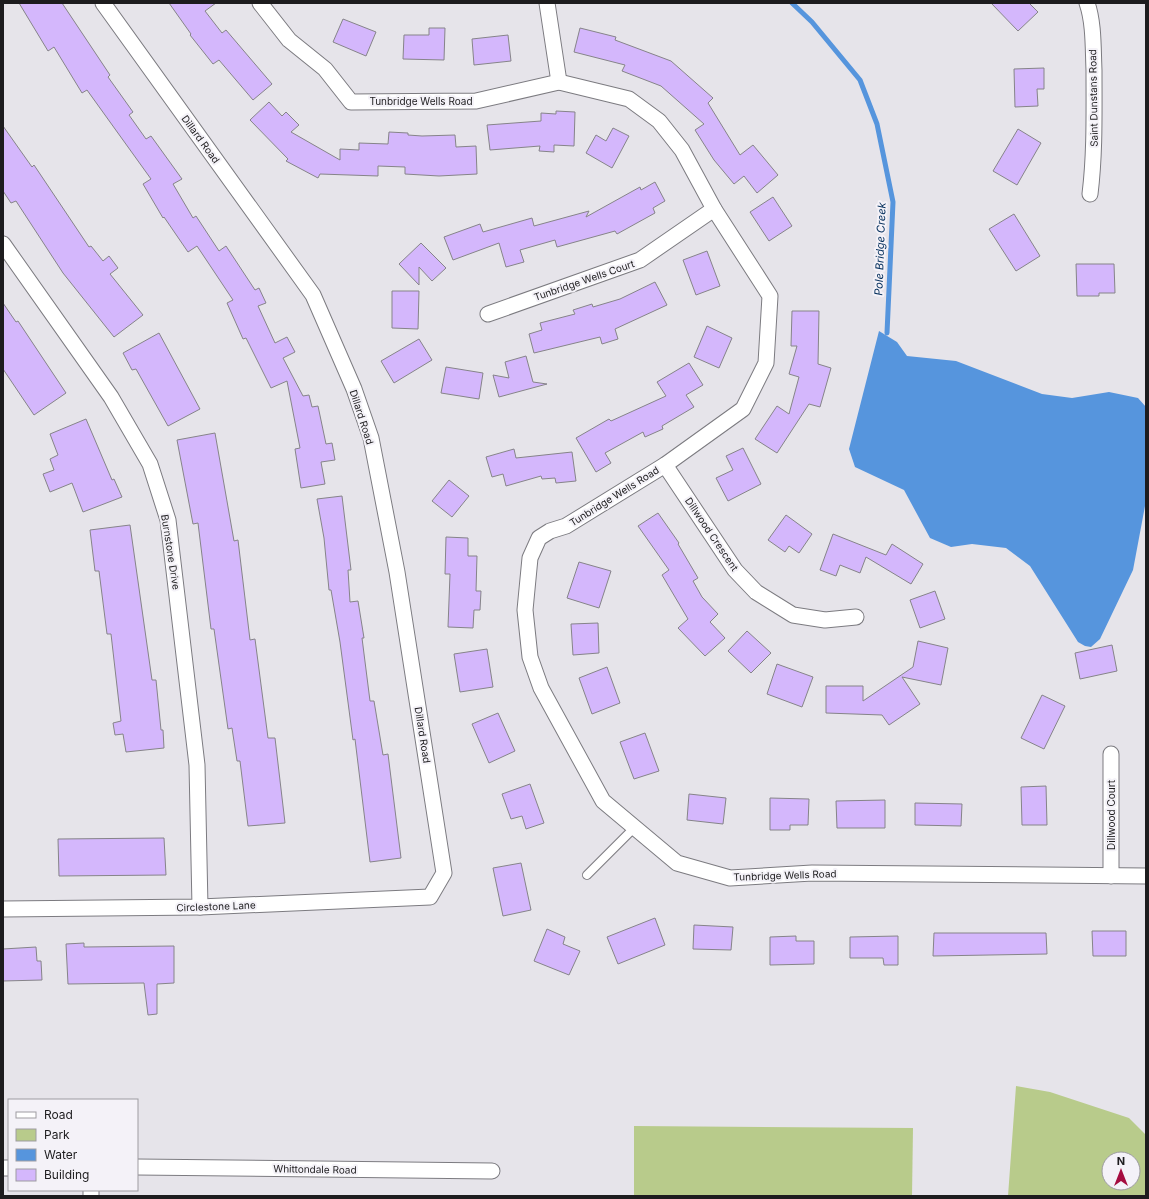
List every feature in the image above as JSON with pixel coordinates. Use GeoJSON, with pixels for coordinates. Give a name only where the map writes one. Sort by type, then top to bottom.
{"type":"FeatureCollection","features":[{"type":"Feature","properties":{"kind":"street","name":"Dillard Road"},"geometry":{"type":"LineString","coordinates":[[103,3],[313,295],[354,389],[370,438],[397,572],[444,873],[430,897]]}},
{"type":"Feature","properties":{"kind":"street","name":"Tunbridge Wells Road"},"geometry":{"type":"LineString","coordinates":[[260,3],[289,40],[325,69],[351,102],[476,101],[559,82],[629,99],[658,121],[682,150],[714,209],[770,296],[766,363],[743,410],[665,465],[566,526],[550,531],[539,538],[530,558],[525,610],[530,656],[541,688],[603,801],[677,863],[730,878],[812,873],[1146,876]]}},
{"type":"Feature","properties":{"kind":"street"},"geometry":{"type":"LineString","coordinates":[[547,3],[559,82]]}},
{"type":"Feature","properties":{"kind":"street","name":"Saint Dunstans Road"},"geometry":{"type":"LineString","coordinates":[[1087,3],[1093,51],[1094,109],[1094,162],[1090,194]]}},
{"type":"Feature","properties":{"kind":"street","name":"Tunbridge Wells Court"},"geometry":{"type":"LineString","coordinates":[[488,314],[640,260],[714,209]]}},
{"type":"Feature","properties":{"kind":"street","name":"Burnstone Drive"},"geometry":{"type":"LineString","coordinates":[[3,244],[111,397],[150,464],[168,520],[197,765],[200,907]]}},
{"type":"Feature","properties":{"kind":"street","name":"Dillwood Crescent"},"geometry":{"type":"LineString","coordinates":[[665,465],[735,570],[756,592],[793,615],[825,620],[856,617]]}},
{"type":"Feature","properties":{"kind":"street","name":"Dillwood Court"},"geometry":{"type":"LineString","coordinates":[[1111,754],[1111,876]]}},
{"type":"Feature","properties":{"kind":"street","name":"Circlestone Lane"},"geometry":{"type":"LineString","coordinates":[[3,909],[200,907],[430,897]]}},
{"type":"Feature","properties":{"kind":"street","name":"Whittondale Road"},"geometry":{"type":"LineString","coordinates":[[138,1167],[492,1171]]}},
{"type":"Feature","properties":{"kind":"lane"},"geometry":{"type":"LineString","coordinates":[[588,875],[634,828]]}},
{"type":"Feature","properties":{"kind":"green space"},"geometry":{"type":"Polygon","coordinates":[[[1016,1086],[1050,1092],[1129,1118],[1146,1135],[1146,1196],[1008,1196],[1016,1086]]]}},
{"type":"Feature","properties":{"kind":"green space"},"geometry":{"type":"Polygon","coordinates":[[[634,1126],[913,1128],[912,1196],[634,1196],[634,1126]]]}},
{"type":"Feature","properties":{"kind":"water"},"geometry":{"type":"Polygon","coordinates":[[[879,331],[897,342],[907,356],[956,361],[1042,394],[1072,398],[1109,392],[1138,398],[1146,407],[1145,506],[1133,570],[1100,639],[1091,647],[1085,646],[1078,642],[1030,566],[1006,548],[972,544],[951,547],[930,538],[904,490],[855,467],[849,449],[879,331]]]}},
{"type":"Feature","properties":{"kind":"building"},"geometry":{"type":"Polygon","coordinates":[[[19,3],[62,3],[110,75],[108,77],[133,112],[129,115],[146,139],[151,136],[182,179],[173,184],[193,218],[196,216],[219,251],[226,246],[255,290],[259,288],[266,303],[258,306],[275,343],[287,337],[295,352],[283,358],[303,396],[309,395],[312,407],[318,406],[326,444],[332,443],[335,460],[321,462],[325,484],[301,488],[295,449],[300,448],[287,381],[271,388],[246,338],[243,339],[227,303],[233,300],[197,246],[188,252],[164,217],[163,218],[143,184],[151,179],[87,90],[82,93],[54,47],[48,51],[19,3]]]}},
{"type":"Feature","properties":{"kind":"building"},"geometry":{"type":"Polygon","coordinates":[[[169,3],[216,3],[205,11],[222,33],[226,30],[272,84],[253,100],[219,60],[213,64],[190,35],[191,34],[169,3]]]}},
{"type":"Feature","properties":{"kind":"building"},"geometry":{"type":"Polygon","coordinates":[[[991,3],[1029,3],[1038,12],[1018,31],[991,3]]]}},
{"type":"Feature","properties":{"kind":"building"},"geometry":{"type":"Polygon","coordinates":[[[343,19],[376,32],[366,56],[333,42],[343,19]]]}},
{"type":"Feature","properties":{"kind":"building"},"geometry":{"type":"Polygon","coordinates":[[[429,28],[445,28],[444,60],[403,59],[404,35],[429,35],[429,28]]]}},
{"type":"Feature","properties":{"kind":"building"},"geometry":{"type":"Polygon","coordinates":[[[580,28],[616,37],[615,40],[671,61],[713,98],[708,103],[740,155],[753,145],[778,175],[757,193],[744,176],[734,184],[714,160],[695,130],[704,124],[661,86],[622,71],[625,65],[574,52],[580,28]]]}},
{"type":"Feature","properties":{"kind":"building"},"geometry":{"type":"Polygon","coordinates":[[[508,35],[511,61],[474,65],[472,39],[508,35]]]}},
{"type":"Feature","properties":{"kind":"building"},"geometry":{"type":"Polygon","coordinates":[[[1044,68],[1044,89],[1037,89],[1038,106],[1015,107],[1014,69],[1044,68]]]}},
{"type":"Feature","properties":{"kind":"building"},"geometry":{"type":"Polygon","coordinates":[[[269,102],[282,116],[286,112],[299,125],[291,132],[340,160],[340,149],[359,150],[359,143],[388,144],[389,132],[408,133],[408,135],[422,136],[455,135],[456,147],[476,146],[477,174],[439,176],[405,174],[405,167],[378,166],[378,176],[320,174],[318,178],[286,161],[288,159],[250,120],[269,102]]]}},
{"type":"Feature","properties":{"kind":"building"},"geometry":{"type":"Polygon","coordinates":[[[556,111],[575,112],[574,146],[554,145],[554,152],[539,151],[540,146],[490,150],[487,125],[541,121],[541,113],[556,114],[556,111]]]}},
{"type":"Feature","properties":{"kind":"building"},"geometry":{"type":"Polygon","coordinates":[[[3,126],[32,167],[34,165],[89,247],[91,246],[103,261],[109,256],[118,268],[110,274],[143,315],[114,337],[63,273],[16,201],[11,203],[3,191],[3,126]]]}},
{"type":"Feature","properties":{"kind":"building"},"geometry":{"type":"Polygon","coordinates":[[[613,128],[629,136],[612,168],[586,153],[596,135],[606,141],[613,128]]]}},
{"type":"Feature","properties":{"kind":"building"},"geometry":{"type":"Polygon","coordinates":[[[1018,129],[1041,143],[1017,185],[993,171],[1018,129]]]}},
{"type":"Feature","properties":{"kind":"building"},"geometry":{"type":"Polygon","coordinates":[[[655,182],[665,201],[653,208],[655,213],[617,234],[615,231],[557,247],[555,240],[520,250],[524,262],[506,267],[499,243],[453,260],[444,237],[480,224],[483,232],[532,218],[534,226],[589,211],[586,217],[640,187],[641,190],[655,182]]]}},
{"type":"Feature","properties":{"kind":"building"},"geometry":{"type":"Polygon","coordinates":[[[773,197],[792,226],[769,241],[750,212],[773,197]]]}},
{"type":"Feature","properties":{"kind":"building"},"geometry":{"type":"Polygon","coordinates":[[[1014,214],[1040,256],[1016,271],[989,229],[1014,214]]]}},
{"type":"Feature","properties":{"kind":"building"},"geometry":{"type":"Polygon","coordinates":[[[421,243],[446,268],[432,281],[419,267],[419,285],[399,264],[421,243]]]}},
{"type":"Feature","properties":{"kind":"building"},"geometry":{"type":"Polygon","coordinates":[[[707,251],[720,286],[696,295],[683,260],[707,251]]]}},
{"type":"Feature","properties":{"kind":"building"},"geometry":{"type":"Polygon","coordinates":[[[1076,264],[1114,264],[1115,293],[1099,293],[1099,296],[1077,296],[1076,264]]]}},
{"type":"Feature","properties":{"kind":"building"},"geometry":{"type":"Polygon","coordinates":[[[655,282],[667,305],[615,329],[618,339],[602,344],[600,337],[534,353],[529,334],[542,330],[540,323],[575,314],[573,310],[592,304],[593,307],[620,299],[655,282]]]}},
{"type":"Feature","properties":{"kind":"building"},"geometry":{"type":"Polygon","coordinates":[[[392,291],[419,291],[418,329],[392,328],[392,291]]]}},
{"type":"Feature","properties":{"kind":"building"},"geometry":{"type":"Polygon","coordinates":[[[3,303],[16,322],[18,321],[66,393],[34,415],[3,369],[3,303]]]}},
{"type":"Feature","properties":{"kind":"building"},"geometry":{"type":"Polygon","coordinates":[[[792,311],[819,311],[818,364],[831,368],[820,407],[809,404],[777,453],[755,439],[777,406],[789,414],[799,377],[789,374],[797,346],[791,346],[792,311]]]}},
{"type":"Feature","properties":{"kind":"building"},"geometry":{"type":"Polygon","coordinates":[[[707,326],[732,338],[719,368],[694,357],[707,326]]]}},
{"type":"Feature","properties":{"kind":"building"},"geometry":{"type":"Polygon","coordinates":[[[159,333],[200,409],[168,426],[136,369],[132,370],[123,353],[159,333]]]}},
{"type":"Feature","properties":{"kind":"building"},"geometry":{"type":"Polygon","coordinates":[[[419,339],[432,360],[394,383],[381,361],[419,339]]]}},
{"type":"Feature","properties":{"kind":"building"},"geometry":{"type":"Polygon","coordinates":[[[526,356],[533,382],[547,384],[499,397],[493,375],[509,378],[505,362],[526,356]]]}},
{"type":"Feature","properties":{"kind":"building"},"geometry":{"type":"Polygon","coordinates":[[[689,363],[703,385],[686,395],[694,407],[662,426],[663,429],[645,437],[643,432],[605,453],[611,463],[596,472],[576,438],[609,419],[611,421],[666,396],[657,382],[689,363]]]}},
{"type":"Feature","properties":{"kind":"building"},"geometry":{"type":"Polygon","coordinates":[[[446,367],[483,373],[479,399],[441,393],[446,367]]]}},
{"type":"Feature","properties":{"kind":"building"},"geometry":{"type":"Polygon","coordinates":[[[86,419],[112,480],[114,479],[122,497],[83,512],[72,483],[50,492],[43,474],[54,470],[50,459],[58,455],[50,434],[86,419]]]}},
{"type":"Feature","properties":{"kind":"building"},"geometry":{"type":"Polygon","coordinates":[[[215,433],[234,541],[238,540],[250,640],[255,639],[268,738],[275,738],[285,823],[248,826],[240,761],[237,761],[232,728],[228,729],[214,629],[211,629],[198,523],[193,524],[177,440],[215,433]]]}},
{"type":"Feature","properties":{"kind":"building"},"geometry":{"type":"Polygon","coordinates":[[[743,448],[761,484],[728,501],[716,478],[733,470],[726,456],[743,448]]]}},
{"type":"Feature","properties":{"kind":"building"},"geometry":{"type":"Polygon","coordinates":[[[514,449],[516,458],[572,452],[576,481],[556,483],[555,478],[542,479],[541,476],[506,486],[503,474],[492,477],[486,457],[514,449]]]}},
{"type":"Feature","properties":{"kind":"building"},"geometry":{"type":"Polygon","coordinates":[[[449,480],[469,496],[452,517],[432,501],[449,480]]]}},
{"type":"Feature","properties":{"kind":"building"},"geometry":{"type":"Polygon","coordinates":[[[342,496],[351,570],[348,570],[350,602],[358,601],[364,638],[362,638],[370,701],[374,701],[383,755],[388,754],[401,858],[370,862],[355,739],[353,740],[340,642],[331,590],[329,590],[324,538],[317,499],[342,496]]]}},
{"type":"Feature","properties":{"kind":"building"},"geometry":{"type":"Polygon","coordinates":[[[658,513],[679,543],[678,544],[698,578],[693,581],[702,597],[718,614],[710,622],[725,638],[705,656],[678,628],[688,619],[662,575],[669,570],[638,526],[658,513]]]}},
{"type":"Feature","properties":{"kind":"building"},"geometry":{"type":"Polygon","coordinates":[[[786,515],[812,534],[799,553],[789,546],[785,552],[768,540],[786,515]]]}},
{"type":"Feature","properties":{"kind":"building"},"geometry":{"type":"Polygon","coordinates":[[[130,525],[152,680],[156,680],[164,748],[126,752],[123,734],[115,735],[113,723],[121,721],[111,634],[107,634],[99,571],[95,571],[90,530],[130,525]]]}},
{"type":"Feature","properties":{"kind":"building"},"geometry":{"type":"Polygon","coordinates":[[[833,534],[886,555],[892,544],[923,564],[911,584],[866,557],[860,573],[840,565],[836,576],[820,570],[833,534]]]}},
{"type":"Feature","properties":{"kind":"building"},"geometry":{"type":"Polygon","coordinates":[[[446,537],[468,538],[468,556],[477,556],[476,591],[481,591],[480,610],[474,610],[473,628],[448,627],[450,574],[445,574],[446,537]]]}},
{"type":"Feature","properties":{"kind":"building"},"geometry":{"type":"Polygon","coordinates":[[[579,562],[611,571],[599,608],[567,598],[579,562]]]}},
{"type":"Feature","properties":{"kind":"building"},"geometry":{"type":"Polygon","coordinates":[[[935,591],[945,619],[920,628],[910,600],[935,591]]]}},
{"type":"Feature","properties":{"kind":"building"},"geometry":{"type":"Polygon","coordinates":[[[598,623],[599,653],[573,655],[571,624],[598,623]]]}},
{"type":"Feature","properties":{"kind":"building"},"geometry":{"type":"Polygon","coordinates":[[[747,631],[771,653],[751,673],[728,651],[747,631]]]}},
{"type":"Feature","properties":{"kind":"building"},"geometry":{"type":"Polygon","coordinates":[[[918,641],[948,648],[941,685],[902,677],[920,704],[889,725],[882,715],[826,713],[826,686],[863,686],[863,701],[913,667],[918,641]]]}},
{"type":"Feature","properties":{"kind":"building"},"geometry":{"type":"Polygon","coordinates":[[[1112,645],[1117,671],[1080,679],[1075,653],[1112,645]]]}},
{"type":"Feature","properties":{"kind":"building"},"geometry":{"type":"Polygon","coordinates":[[[487,649],[493,687],[460,692],[454,654],[487,649]]]}},
{"type":"Feature","properties":{"kind":"building"},"geometry":{"type":"Polygon","coordinates":[[[777,664],[813,677],[802,707],[767,694],[777,664]]]}},
{"type":"Feature","properties":{"kind":"building"},"geometry":{"type":"Polygon","coordinates":[[[607,667],[620,703],[592,714],[579,678],[607,667]]]}},
{"type":"Feature","properties":{"kind":"building"},"geometry":{"type":"Polygon","coordinates":[[[1042,695],[1065,706],[1044,749],[1021,738],[1042,695]]]}},
{"type":"Feature","properties":{"kind":"building"},"geometry":{"type":"Polygon","coordinates":[[[498,713],[515,751],[489,763],[472,724],[498,713]]]}},
{"type":"Feature","properties":{"kind":"building"},"geometry":{"type":"Polygon","coordinates":[[[645,733],[659,771],[634,779],[620,742],[645,733]]]}},
{"type":"Feature","properties":{"kind":"building"},"geometry":{"type":"Polygon","coordinates":[[[530,784],[544,823],[526,829],[522,816],[511,819],[502,794],[530,784]]]}},
{"type":"Feature","properties":{"kind":"building"},"geometry":{"type":"Polygon","coordinates":[[[1046,786],[1047,825],[1022,825],[1021,787],[1046,786]]]}},
{"type":"Feature","properties":{"kind":"building"},"geometry":{"type":"Polygon","coordinates":[[[689,794],[726,798],[723,824],[687,820],[689,794]]]}},
{"type":"Feature","properties":{"kind":"building"},"geometry":{"type":"Polygon","coordinates":[[[770,798],[809,799],[808,825],[790,825],[790,830],[770,830],[770,798]]]}},
{"type":"Feature","properties":{"kind":"building"},"geometry":{"type":"Polygon","coordinates":[[[885,800],[885,828],[837,828],[836,801],[885,800]]]}},
{"type":"Feature","properties":{"kind":"building"},"geometry":{"type":"Polygon","coordinates":[[[915,803],[962,804],[961,826],[915,825],[915,803]]]}},
{"type":"Feature","properties":{"kind":"building"},"geometry":{"type":"Polygon","coordinates":[[[164,838],[166,875],[59,876],[58,839],[164,838]]]}},
{"type":"Feature","properties":{"kind":"building"},"geometry":{"type":"Polygon","coordinates":[[[521,863],[531,910],[503,916],[493,868],[521,863]]]}},
{"type":"Feature","properties":{"kind":"building"},"geometry":{"type":"Polygon","coordinates":[[[655,918],[665,945],[618,964],[607,937],[655,918]]]}},
{"type":"Feature","properties":{"kind":"building"},"geometry":{"type":"Polygon","coordinates":[[[694,925],[733,927],[731,950],[693,949],[694,925]]]}},
{"type":"Feature","properties":{"kind":"building"},"geometry":{"type":"Polygon","coordinates":[[[547,929],[565,937],[563,944],[580,951],[569,975],[534,961],[547,929]]]}},
{"type":"Feature","properties":{"kind":"building"},"geometry":{"type":"Polygon","coordinates":[[[1092,931],[1126,931],[1126,956],[1093,956],[1092,931]]]}},
{"type":"Feature","properties":{"kind":"building"},"geometry":{"type":"Polygon","coordinates":[[[934,933],[1046,933],[1047,954],[933,956],[934,933]]]}},
{"type":"Feature","properties":{"kind":"building"},"geometry":{"type":"Polygon","coordinates":[[[796,936],[796,941],[814,941],[814,964],[770,965],[770,937],[796,936]]]}},
{"type":"Feature","properties":{"kind":"building"},"geometry":{"type":"Polygon","coordinates":[[[898,936],[898,965],[884,965],[883,958],[850,958],[850,937],[898,936]]]}},
{"type":"Feature","properties":{"kind":"building"},"geometry":{"type":"Polygon","coordinates":[[[84,943],[84,947],[174,946],[174,983],[157,984],[157,1014],[148,1015],[144,983],[68,984],[66,944],[84,943]]]}},
{"type":"Feature","properties":{"kind":"building"},"geometry":{"type":"Polygon","coordinates":[[[36,947],[37,961],[41,961],[42,980],[3,981],[3,949],[36,947]]]}},
{"type":"Feature","properties":{"kind":"waterway","name":"Pole Bridge Creek"},"geometry":{"type":"LineString","coordinates":[[792,3],[812,22],[860,80],[877,124],[893,202],[887,333]]}}]}
